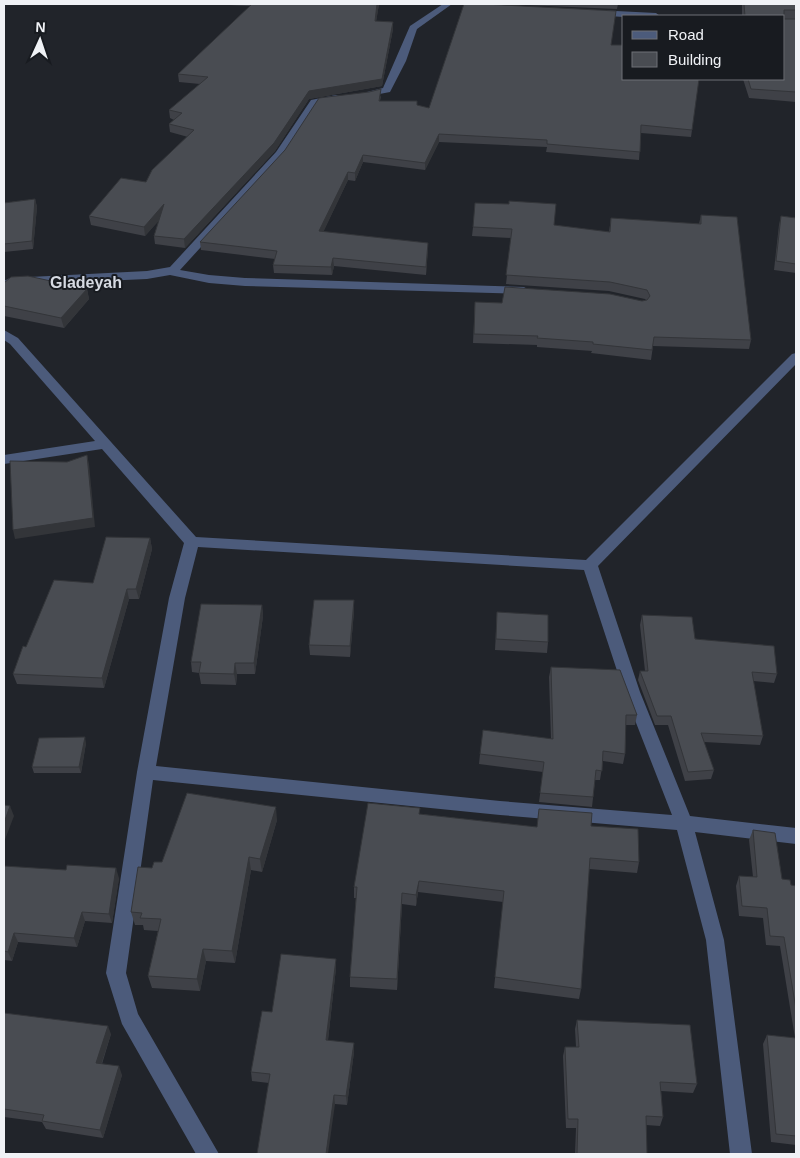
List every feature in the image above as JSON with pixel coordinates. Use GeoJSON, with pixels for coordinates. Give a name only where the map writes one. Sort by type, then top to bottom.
{"type":"FeatureCollection","features":[{"type":"Feature","properties":{"kind":"street"},"geometry":{"type":"LineString","coordinates":[[4,286],[10,282],[131,276],[174,269],[280,154],[314,102],[332,98],[373,95],[387,90],[401,62],[413,28],[430,15],[451,4]]}},
{"type":"Feature","properties":{"kind":"street"},"geometry":{"type":"LineString","coordinates":[[586,12],[638,15]]}},
{"type":"Feature","properties":{"kind":"street"},"geometry":{"type":"LineString","coordinates":[[169,271],[209,279],[246,282],[536,292]]}},
{"type":"Feature","properties":{"kind":"street"},"geometry":{"type":"LineString","coordinates":[[7,341],[104,444],[192,542],[590,565],[796,357]]}},
{"type":"Feature","properties":{"kind":"street"},"geometry":{"type":"LineString","coordinates":[[4,460],[104,444]]}},
{"type":"Feature","properties":{"kind":"street"},"geometry":{"type":"LineString","coordinates":[[192,542],[177,598],[146,772],[116,972],[129,1017],[208,1154]]}},
{"type":"Feature","properties":{"kind":"street"},"geometry":{"type":"LineString","coordinates":[[590,565],[632,692],[684,823],[715,940],[740,1154]]}},
{"type":"Feature","properties":{"kind":"street"},"geometry":{"type":"LineString","coordinates":[[146,772],[500,808],[684,823],[796,836]]}},
{"type":"Feature","properties":{"kind":"building"},"geometry":{"type":"Polygon","coordinates":[[[252,4],[377,4],[375,21],[393,22],[382,79],[309,91],[274,143],[184,239],[154,236],[164,204],[144,227],[89,216],[121,178],[146,182],[152,170],[194,130],[169,124],[182,113],[169,110],[208,77],[178,74],[252,4]]]}},
{"type":"Feature","properties":{"kind":"building"},"geometry":{"type":"Polygon","coordinates":[[[464,4],[616,11],[611,45],[622,45],[622,80],[699,80],[692,130],[641,125],[640,152],[547,144],[547,140],[439,134],[425,163],[363,155],[355,173],[348,172],[319,231],[428,243],[426,267],[333,258],[331,267],[273,265],[277,251],[200,242],[285,150],[319,98],[381,89],[379,101],[417,101],[417,105],[429,108],[464,4]]]}},
{"type":"Feature","properties":{"kind":"building"},"geometry":{"type":"Polygon","coordinates":[[[744,4],[796,4],[796,10],[784,10],[784,15],[745,15],[744,4]]]}},
{"type":"Feature","properties":{"kind":"building"},"geometry":{"type":"Polygon","coordinates":[[[785,19],[796,19],[796,92],[751,89],[748,80],[785,80],[785,19]]]}},
{"type":"Feature","properties":{"kind":"building"},"geometry":{"type":"Polygon","coordinates":[[[35,199],[32,241],[4,244],[4,203],[35,199]]]}},
{"type":"Feature","properties":{"kind":"building"},"geometry":{"type":"Polygon","coordinates":[[[509,201],[556,204],[554,225],[610,232],[611,218],[701,224],[701,215],[737,217],[751,340],[654,337],[652,350],[593,344],[593,342],[537,338],[538,336],[474,334],[475,302],[502,303],[505,287],[610,294],[642,301],[647,300],[650,296],[647,290],[610,282],[506,275],[512,229],[473,227],[475,203],[509,204],[509,201]]]}},
{"type":"Feature","properties":{"kind":"building"},"geometry":{"type":"Polygon","coordinates":[[[781,216],[796,218],[796,264],[776,261],[781,216]]]}},
{"type":"Feature","properties":{"kind":"building"},"geometry":{"type":"Polygon","coordinates":[[[28,276],[87,289],[61,318],[4,306],[4,283],[11,277],[28,276]]]}},
{"type":"Feature","properties":{"kind":"building"},"geometry":{"type":"Polygon","coordinates":[[[87,455],[93,518],[13,530],[10,461],[67,462],[87,455]]]}},
{"type":"Feature","properties":{"kind":"building"},"geometry":{"type":"Polygon","coordinates":[[[106,537],[150,538],[136,589],[127,589],[102,678],[13,674],[23,646],[26,647],[54,580],[93,583],[106,537]]]}},
{"type":"Feature","properties":{"kind":"building"},"geometry":{"type":"Polygon","coordinates":[[[314,600],[354,600],[350,646],[309,645],[314,600]]]}},
{"type":"Feature","properties":{"kind":"building"},"geometry":{"type":"Polygon","coordinates":[[[201,604],[262,605],[254,663],[235,663],[234,674],[199,673],[201,662],[191,662],[201,604]]]}},
{"type":"Feature","properties":{"kind":"building"},"geometry":{"type":"Polygon","coordinates":[[[497,612],[548,615],[548,642],[496,639],[497,612]]]}},
{"type":"Feature","properties":{"kind":"building"},"geometry":{"type":"Polygon","coordinates":[[[642,615],[692,617],[695,639],[774,646],[777,674],[752,672],[763,736],[701,733],[714,770],[688,772],[671,716],[657,716],[640,671],[648,671],[642,615]]]}},
{"type":"Feature","properties":{"kind":"building"},"geometry":{"type":"Polygon","coordinates":[[[551,667],[620,670],[637,715],[626,715],[625,754],[603,751],[602,771],[596,770],[593,797],[540,793],[544,762],[480,754],[483,730],[553,739],[551,667]]]}},
{"type":"Feature","properties":{"kind":"building"},"geometry":{"type":"Polygon","coordinates":[[[85,737],[79,767],[32,767],[39,738],[85,737]]]}},
{"type":"Feature","properties":{"kind":"building"},"geometry":{"type":"Polygon","coordinates":[[[187,793],[276,807],[260,859],[249,857],[232,951],[203,949],[197,979],[148,976],[161,919],[140,918],[142,913],[131,912],[138,867],[152,868],[154,862],[162,862],[187,793]]]}},
{"type":"Feature","properties":{"kind":"building"},"geometry":{"type":"Polygon","coordinates":[[[368,803],[420,808],[419,814],[537,827],[539,809],[592,813],[591,826],[638,829],[639,862],[590,858],[581,989],[495,977],[504,891],[419,881],[416,895],[402,893],[397,979],[350,977],[357,887],[354,887],[368,803]]]}},
{"type":"Feature","properties":{"kind":"building"},"geometry":{"type":"Polygon","coordinates":[[[4,805],[10,806],[4,823],[4,805]]]}},
{"type":"Feature","properties":{"kind":"building"},"geometry":{"type":"Polygon","coordinates":[[[753,830],[775,833],[782,879],[790,880],[791,885],[796,886],[796,1009],[784,937],[770,936],[767,908],[742,906],[739,876],[757,877],[753,830]]]}},
{"type":"Feature","properties":{"kind":"building"},"geometry":{"type":"Polygon","coordinates":[[[67,865],[116,868],[109,914],[82,912],[74,938],[14,933],[8,952],[4,951],[4,866],[66,870],[67,865]]]}},
{"type":"Feature","properties":{"kind":"building"},"geometry":{"type":"Polygon","coordinates":[[[281,954],[336,959],[326,1040],[354,1043],[346,1096],[334,1095],[326,1154],[257,1154],[270,1074],[251,1072],[262,1011],[272,1012],[281,954]]]}},
{"type":"Feature","properties":{"kind":"building"},"geometry":{"type":"Polygon","coordinates":[[[4,1013],[108,1026],[96,1063],[119,1066],[100,1130],[42,1121],[44,1115],[4,1109],[4,1013]]]}},
{"type":"Feature","properties":{"kind":"building"},"geometry":{"type":"Polygon","coordinates":[[[577,1020],[690,1025],[697,1084],[660,1082],[663,1117],[646,1116],[647,1154],[577,1154],[578,1119],[568,1119],[565,1047],[579,1047],[577,1020]]]}},
{"type":"Feature","properties":{"kind":"building"},"geometry":{"type":"Polygon","coordinates":[[[767,1035],[796,1038],[796,1136],[776,1134],[767,1035]]]}},
{"type":"Feature","properties":{"kind":"district","name":"Gladeyah"},"geometry":{"type":"Point","coordinates":[86,282]}}]}
